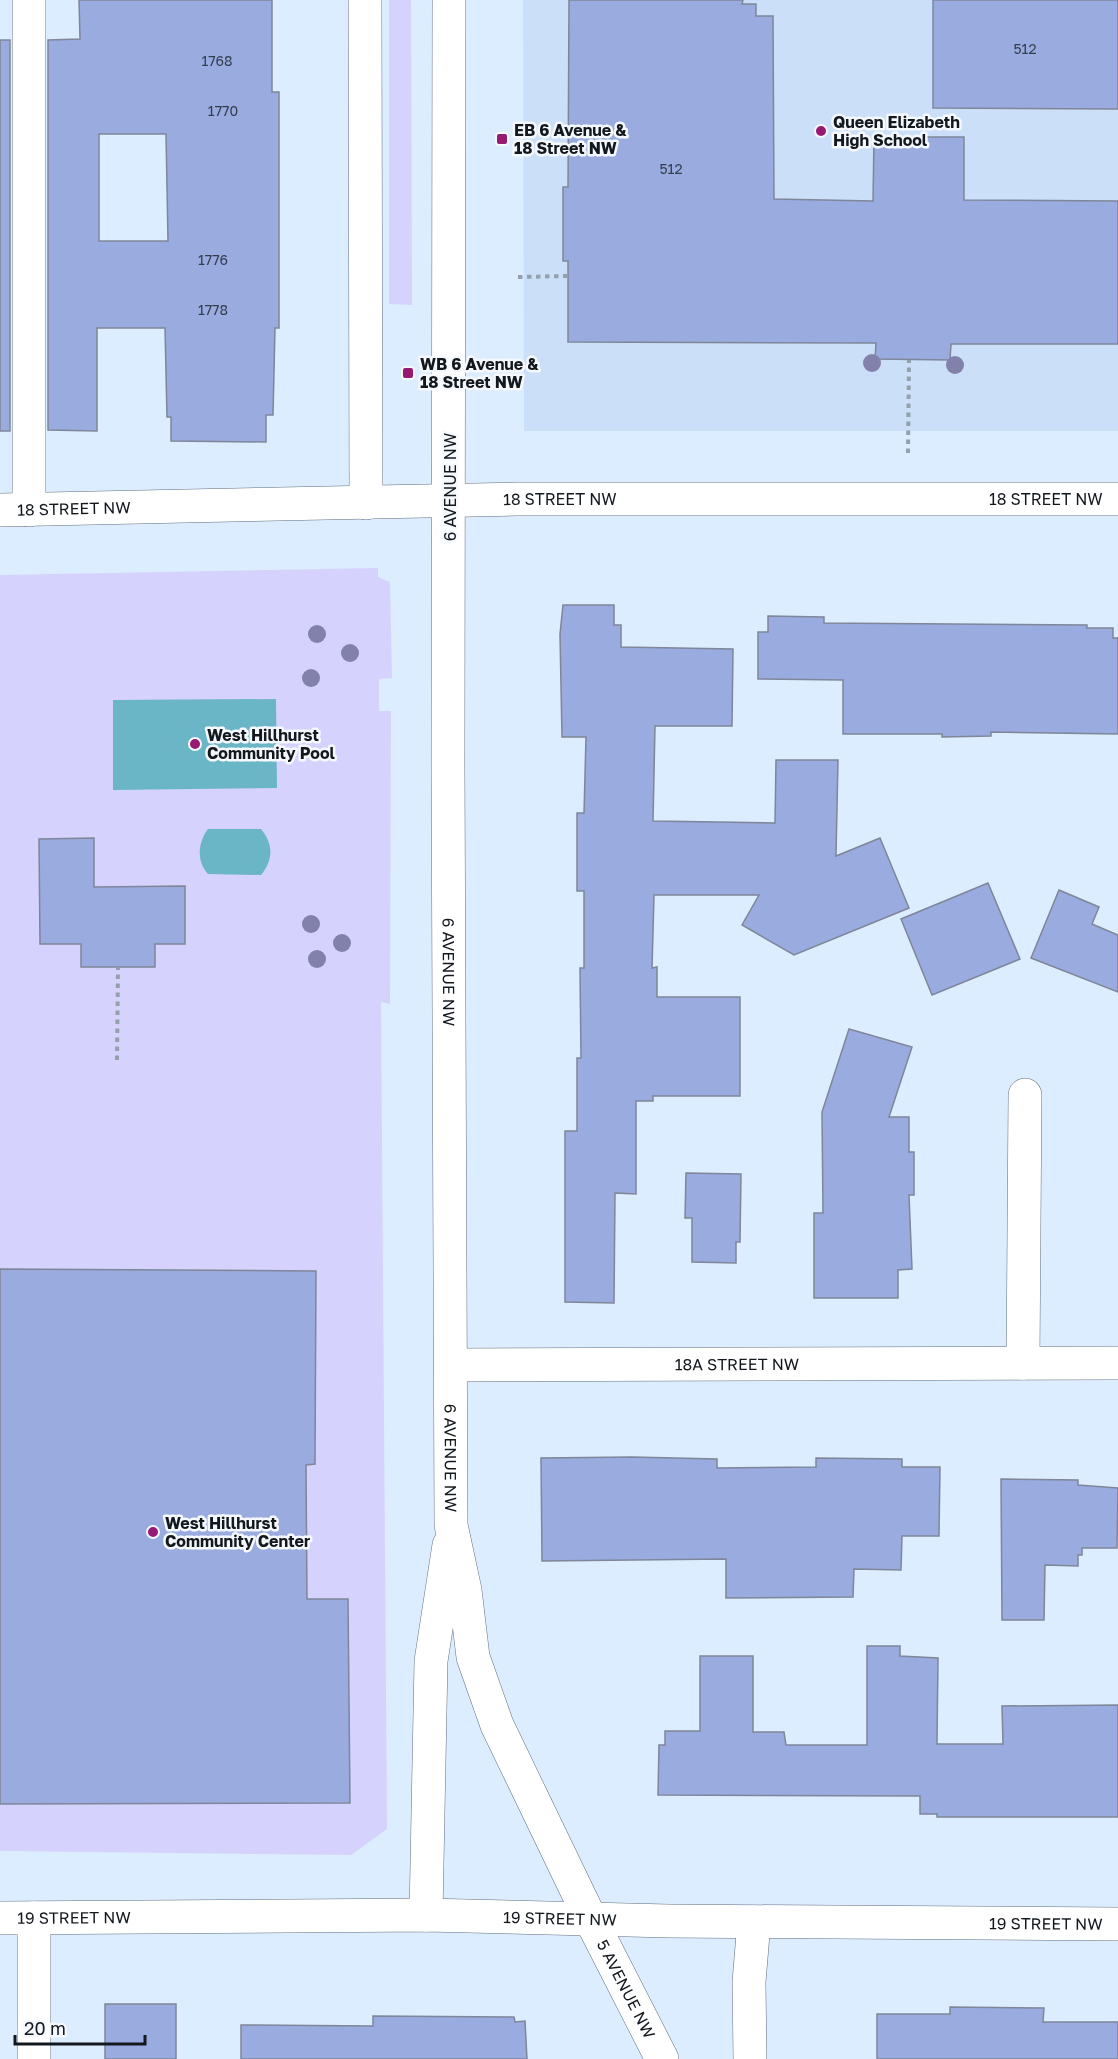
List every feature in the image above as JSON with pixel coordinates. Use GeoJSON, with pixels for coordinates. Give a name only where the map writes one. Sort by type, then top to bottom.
{"type":"FeatureCollection","features":[{"type":"Feature","properties":{"kind":"street"},"geometry":{"type":"LineString","coordinates":[[15,510],[30,0]]}},
{"type":"Feature","properties":{"kind":"street"},"geometry":{"type":"LineString","coordinates":[[365,0],[366,503]]}},
{"type":"Feature","properties":{"kind":"street","name":"6 AVENUE NW"},"geometry":{"type":"LineString","coordinates":[[449,0],[448,787],[452,1525],[465,1590],[473,1657],[483,1686],[497,1725],[590,1918]]}},
{"type":"Feature","properties":{"kind":"street","name":"18 STREET NW"},"geometry":{"type":"LineString","coordinates":[[15,510],[450,500],[1118,499]]}},
{"type":"Feature","properties":{"kind":"street"},"geometry":{"type":"LineString","coordinates":[[1023,1363],[1025,1095]]}},
{"type":"Feature","properties":{"kind":"street","name":"18A STREET NW"},"geometry":{"type":"LineString","coordinates":[[451,1365],[1118,1363]]}},
{"type":"Feature","properties":{"kind":"street"},"geometry":{"type":"LineString","coordinates":[[426,1916],[431,1661],[452,1525]]}},
{"type":"Feature","properties":{"kind":"street","name":"19 STREET NW"},"geometry":{"type":"LineString","coordinates":[[0,1918],[426,1916],[754,1922],[1118,1924]]}},
{"type":"Feature","properties":{"kind":"street"},"geometry":{"type":"LineString","coordinates":[[33,1918],[33,2059]]}},
{"type":"Feature","properties":{"kind":"street","name":"5 AVENUE NW"},"geometry":{"type":"LineString","coordinates":[[590,1918],[662,2059]]}},
{"type":"Feature","properties":{"kind":"street"},"geometry":{"type":"LineString","coordinates":[[750,2059],[749,1982],[754,1922]]}},
{"type":"Feature","properties":{"kind":"path"},"geometry":{"type":"LineString","coordinates":[[518,277],[568,276]]}},
{"type":"Feature","properties":{"kind":"path"},"geometry":{"type":"LineString","coordinates":[[908,453],[909,360]]}},
{"type":"Feature","properties":{"kind":"path"},"geometry":{"type":"LineString","coordinates":[[117,1060],[118,967]]}},
{"type":"Feature","properties":{"kind":"shaded area"},"geometry":{"type":"Polygon","coordinates":[[[389,0],[411,0],[412,305],[389,304],[389,0]]]}},
{"type":"Feature","properties":{"kind":"shaded area","name":"Queen Elizabeth High School"},"geometry":{"type":"Polygon","coordinates":[[[523,0],[1118,0],[1118,431],[524,431],[523,0]]]}},
{"type":"Feature","properties":{"kind":"shaded area"},"geometry":{"type":"Polygon","coordinates":[[[378,568],[378,577],[390,582],[392,678],[379,679],[379,711],[391,711],[390,1004],[381,1002],[387,1829],[351,1855],[0,1851],[0,575],[378,568]]]}},
{"type":"Feature","properties":{"kind":"shaded area","name":"West Hillhurst Community Pool"},"geometry":{"type":"Polygon","coordinates":[[[276,699],[277,788],[113,790],[113,700],[276,699]]]}},
{"type":"Feature","properties":{"kind":"shaded area"},"geometry":{"type":"Polygon","coordinates":[[[208,829],[261,829],[270,847],[270,858],[261,875],[208,874],[200,857],[200,846],[208,829]]]}},
{"type":"Feature","properties":{"kind":"building"},"geometry":{"type":"Polygon","coordinates":[[[79,0],[272,0],[272,92],[279,92],[279,328],[275,328],[273,415],[266,415],[266,442],[171,441],[171,417],[167,417],[165,328],[97,328],[97,431],[48,430],[48,40],[80,39],[79,0]],[[99,134],[99,241],[168,241],[166,134],[99,134]]]}},
{"type":"Feature","properties":{"kind":"building"},"geometry":{"type":"Polygon","coordinates":[[[569,0],[743,0],[742,4],[756,4],[756,16],[773,16],[774,199],[873,201],[874,137],[964,137],[964,200],[1118,201],[1118,344],[951,344],[950,360],[875,359],[876,343],[568,342],[568,261],[563,261],[563,187],[568,187],[569,0]]]}},
{"type":"Feature","properties":{"kind":"building"},"geometry":{"type":"Polygon","coordinates":[[[933,0],[1118,0],[1118,109],[933,108],[933,0]]]}},
{"type":"Feature","properties":{"kind":"building"},"geometry":{"type":"Polygon","coordinates":[[[0,40],[10,40],[10,431],[0,431],[0,40]]]}},
{"type":"Feature","properties":{"kind":"building"},"geometry":{"type":"Polygon","coordinates":[[[563,605],[614,605],[614,625],[621,625],[621,647],[733,649],[732,726],[655,726],[653,821],[775,823],[776,760],[838,760],[836,856],[880,838],[909,908],[794,955],[742,925],[759,895],[654,895],[652,968],[657,967],[657,997],[740,997],[740,1096],[653,1096],[653,1101],[636,1101],[636,1194],[615,1193],[614,1303],[565,1302],[565,1131],[577,1131],[577,1058],[581,1058],[580,968],[584,968],[584,891],[577,891],[577,813],[584,813],[586,737],[562,737],[560,634],[563,605]]]}},
{"type":"Feature","properties":{"kind":"building"},"geometry":{"type":"Polygon","coordinates":[[[768,616],[824,617],[824,623],[1087,625],[1087,628],[1113,628],[1113,638],[1118,638],[1118,734],[991,732],[991,736],[942,737],[942,734],[843,734],[843,680],[758,679],[758,632],[768,632],[768,616]]]}},
{"type":"Feature","properties":{"kind":"building"},"geometry":{"type":"Polygon","coordinates":[[[94,838],[94,887],[185,886],[185,944],[155,944],[155,967],[81,967],[81,944],[40,944],[39,839],[94,838]]]}},
{"type":"Feature","properties":{"kind":"building"},"geometry":{"type":"Polygon","coordinates":[[[988,883],[1020,959],[932,995],[901,919],[988,883]]]}},
{"type":"Feature","properties":{"kind":"building"},"geometry":{"type":"Polygon","coordinates":[[[1059,890],[1099,907],[1092,924],[1118,935],[1118,992],[1031,958],[1059,890]]]}},
{"type":"Feature","properties":{"kind":"building"},"geometry":{"type":"Polygon","coordinates":[[[849,1029],[912,1047],[889,1117],[909,1117],[909,1152],[914,1152],[914,1195],[909,1195],[912,1269],[898,1270],[898,1298],[814,1298],[814,1213],[823,1213],[822,1112],[849,1029]]]}},
{"type":"Feature","properties":{"kind":"building"},"geometry":{"type":"Polygon","coordinates":[[[686,1173],[741,1174],[740,1242],[736,1242],[736,1263],[692,1262],[692,1218],[685,1218],[686,1173]]]}},
{"type":"Feature","properties":{"kind":"building","name":"West Hillhurst Community Center"},"geometry":{"type":"Polygon","coordinates":[[[0,1269],[316,1271],[315,1464],[306,1465],[307,1599],[348,1599],[350,1803],[0,1804],[0,1269]]]}},
{"type":"Feature","properties":{"kind":"building"},"geometry":{"type":"Polygon","coordinates":[[[541,1458],[717,1459],[717,1468],[816,1467],[816,1458],[902,1459],[902,1467],[940,1467],[939,1536],[902,1536],[901,1570],[854,1569],[853,1597],[726,1598],[726,1559],[542,1561],[541,1458]]]}},
{"type":"Feature","properties":{"kind":"building"},"geometry":{"type":"Polygon","coordinates":[[[1001,1479],[1078,1480],[1078,1485],[1118,1488],[1117,1548],[1082,1548],[1082,1555],[1078,1555],[1078,1566],[1045,1565],[1044,1620],[1002,1620],[1001,1479]]]}},
{"type":"Feature","properties":{"kind":"building"},"geometry":{"type":"Polygon","coordinates":[[[867,1646],[900,1646],[900,1656],[938,1658],[937,1744],[1003,1744],[1002,1706],[1118,1705],[1118,1817],[937,1817],[937,1814],[920,1814],[920,1796],[658,1795],[659,1745],[665,1745],[665,1731],[700,1731],[700,1656],[753,1656],[753,1732],[784,1732],[786,1745],[867,1745],[867,1646]]]}},
{"type":"Feature","properties":{"kind":"building"},"geometry":{"type":"Polygon","coordinates":[[[105,2004],[176,2004],[176,2059],[105,2059],[105,2004]]]}},
{"type":"Feature","properties":{"kind":"building"},"geometry":{"type":"Polygon","coordinates":[[[950,2007],[1044,2008],[1043,2022],[1118,2022],[1118,2059],[877,2059],[877,2014],[950,2014],[950,2007]]]}},
{"type":"Feature","properties":{"kind":"building"},"geometry":{"type":"Polygon","coordinates":[[[373,2016],[514,2017],[515,2022],[525,2021],[527,2059],[241,2059],[241,2025],[373,2026],[373,2016]]]}},
{"type":"Feature","properties":{"kind":"place","name":"Queen Elizabeth High School"},"geometry":{"type":"Point","coordinates":[821,131]}},
{"type":"Feature","properties":{"kind":"place","name":"EB 6 Avenue & 18 Street NW"},"geometry":{"type":"Point","coordinates":[502,139]}},
{"type":"Feature","properties":{"kind":"place","name":"WB 6 Avenue & 18 Street NW"},"geometry":{"type":"Point","coordinates":[408,373]}},
{"type":"Feature","properties":{"kind":"place","name":"West Hillhurst Community Pool"},"geometry":{"type":"Point","coordinates":[195,744]}},
{"type":"Feature","properties":{"kind":"place","name":"West Hillhurst Community Center"},"geometry":{"type":"Point","coordinates":[153,1532]}}]}
